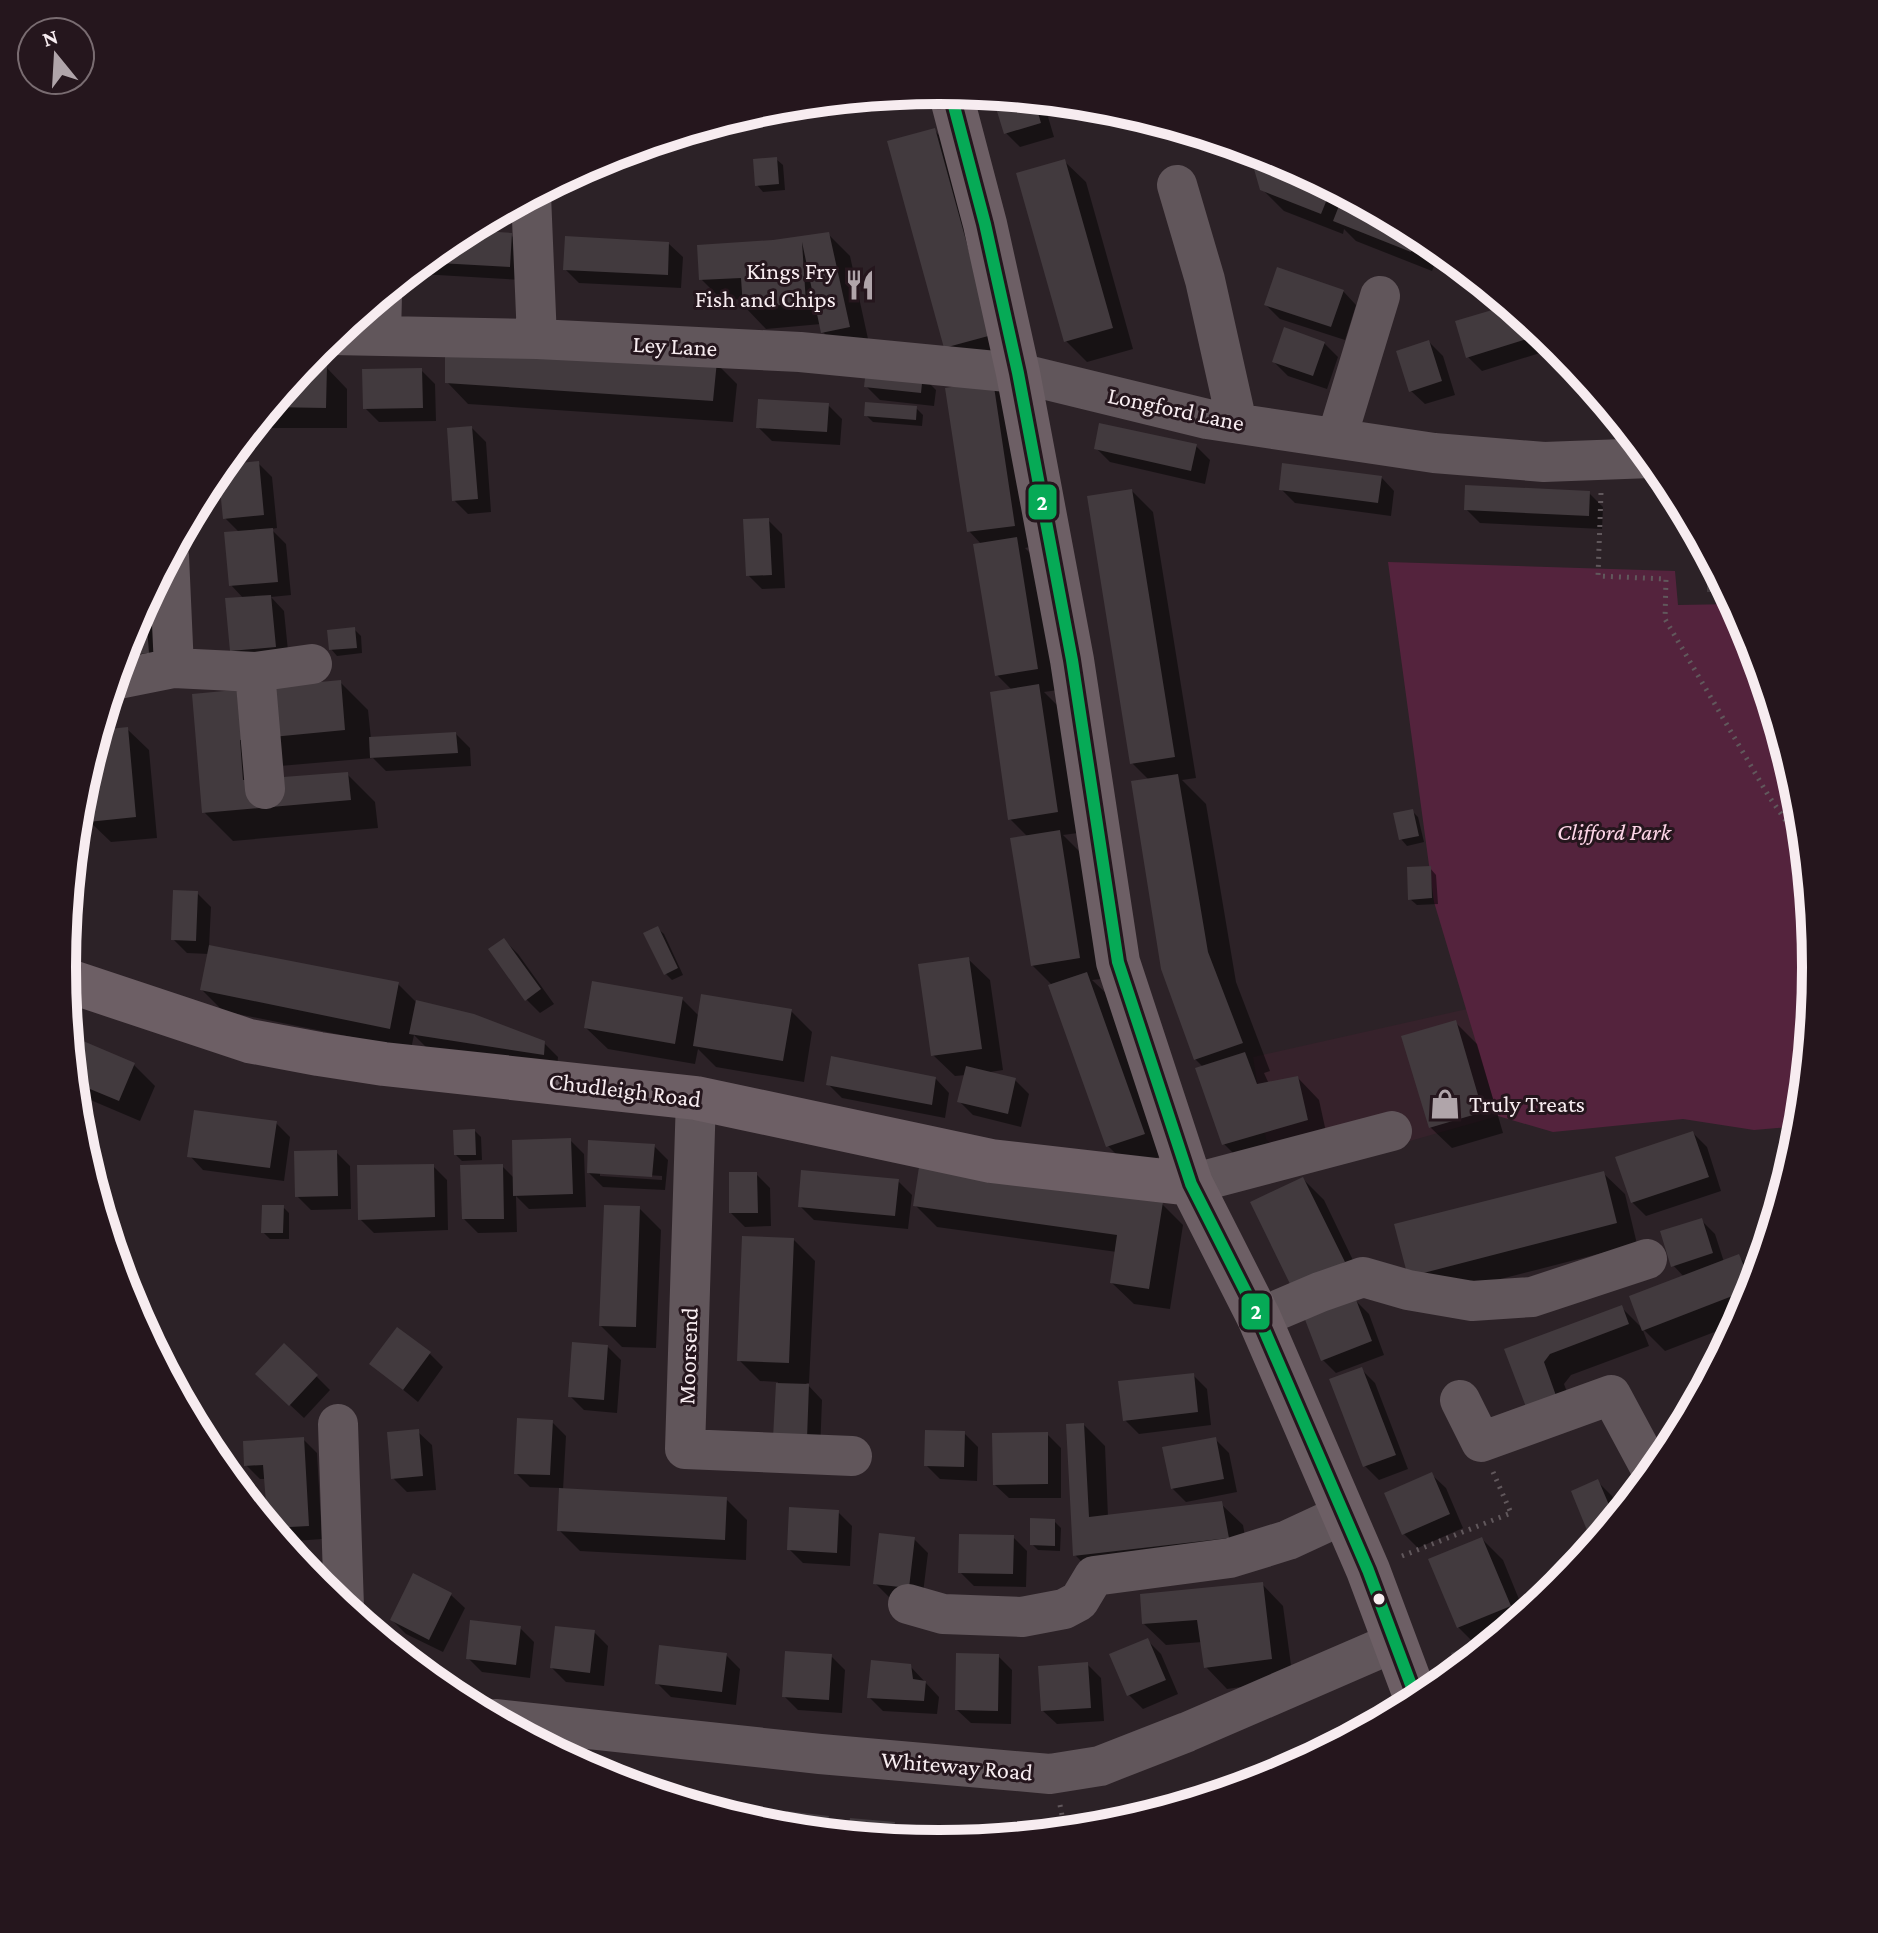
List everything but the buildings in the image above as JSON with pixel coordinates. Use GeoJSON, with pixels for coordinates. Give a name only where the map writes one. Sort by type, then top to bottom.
{"type":"FeatureCollection","features":[{"type":"Feature","properties":{"kind":"main road"},"geometry":{"type":"LineString","coordinates":[[953,104],[985,224],[1018,373],[1072,660],[1118,962],[1191,1184],[1259,1318],[1368,1570],[1412,1688]]}},
{"type":"Feature","properties":{"kind":"main road","name":"Chudleigh Road"},"geometry":{"type":"LineString","coordinates":[[77,984],[249,1041],[384,1064],[696,1098],[991,1161],[1191,1184]]}},
{"type":"Feature","properties":{"kind":"street"},"geometry":{"type":"LineString","coordinates":[[1177,185],[1205,280],[1237,423]]}},
{"type":"Feature","properties":{"kind":"street"},"geometry":{"type":"LineString","coordinates":[[531,206],[537,339]]}},
{"type":"Feature","properties":{"kind":"street"},"geometry":{"type":"LineString","coordinates":[[1337,437],[1380,296]]}},
{"type":"Feature","properties":{"kind":"street"},"geometry":{"type":"LineString","coordinates":[[381,335],[382,308]]}},
{"type":"Feature","properties":{"kind":"street","name":"Ley Lane"},"geometry":{"type":"LineString","coordinates":[[352,335],[537,339],[800,352],[1018,373]]}},
{"type":"Feature","properties":{"kind":"street","name":"Longford Lane"},"geometry":{"type":"LineString","coordinates":[[1018,373],[1207,419],[1434,453],[1544,462],[1637,459]]}},
{"type":"Feature","properties":{"kind":"street"},"geometry":{"type":"LineString","coordinates":[[170,576],[174,668]]}},
{"type":"Feature","properties":{"kind":"street"},"geometry":{"type":"LineString","coordinates":[[126,678],[174,668],[255,672],[312,664]]}},
{"type":"Feature","properties":{"kind":"street"},"geometry":{"type":"LineString","coordinates":[[255,672],[265,789]]}},
{"type":"Feature","properties":{"kind":"street","name":"Moorsend"},"geometry":{"type":"LineString","coordinates":[[696,1098],[685,1449],[852,1456]]}},
{"type":"Feature","properties":{"kind":"street"},"geometry":{"type":"LineString","coordinates":[[1191,1184],[1392,1131]]}},
{"type":"Feature","properties":{"kind":"street"},"geometry":{"type":"LineString","coordinates":[[1259,1318],[1363,1277],[1408,1290],[1472,1301],[1532,1297],[1647,1259]]}},
{"type":"Feature","properties":{"kind":"street"},"geometry":{"type":"LineString","coordinates":[[1460,1400],[1481,1442],[1611,1395],[1646,1461]]}},
{"type":"Feature","properties":{"kind":"street"},"geometry":{"type":"LineString","coordinates":[[338,1424],[343,1590]]}},
{"type":"Feature","properties":{"kind":"street"},"geometry":{"type":"LineString","coordinates":[[908,1604],[943,1614],[1022,1617],[1064,1609],[1079,1601],[1094,1576],[1230,1558],[1288,1540],[1342,1515]]}},
{"type":"Feature","properties":{"kind":"street","name":"Whiteway Road"},"geometry":{"type":"LineString","coordinates":[[522,1722],[820,1754],[1050,1774],[1100,1766],[1395,1642]]}},
{"type":"Feature","properties":{"kind":"path"},"geometry":{"type":"LineString","coordinates":[[1601,460],[1598,576],[1666,579],[1665,619],[1768,795],[1790,827]]}},
{"type":"Feature","properties":{"kind":"path"},"geometry":{"type":"LineString","coordinates":[[1368,1570],[1511,1513],[1481,1442]]}},
{"type":"Feature","properties":{"kind":"shaded area"},"geometry":{"type":"Polygon","coordinates":[[[1467,1009],[1498,1116],[1297,1173],[1266,1139],[1253,1057],[1467,1009]]]}},
{"type":"Feature","properties":{"kind":"green space","name":"Clifford Park"},"geometry":{"type":"Polygon","coordinates":[[[1388,562],[1675,571],[1678,605],[1722,604],[1756,689],[1773,743],[1785,798],[1795,854],[1802,966],[1795,1079],[1786,1127],[1754,1130],[1683,1119],[1553,1132],[1498,1116],[1434,902],[1388,562]]]}},
{"type":"Feature","properties":{"kind":"transit line","name":"2"},"geometry":{"type":"LineString","coordinates":[[953,104],[985,224],[1018,373],[1072,660],[1118,962],[1191,1184],[1259,1318],[1368,1570],[1412,1688]]}},
{"type":"Feature","properties":{"kind":"place","name":"Kings Fry Fish and Chips"},"geometry":{"type":"Point","coordinates":[860,285]}},
{"type":"Feature","properties":{"kind":"place","name":"Truly Treats"},"geometry":{"type":"Point","coordinates":[1445,1104]}}]}
